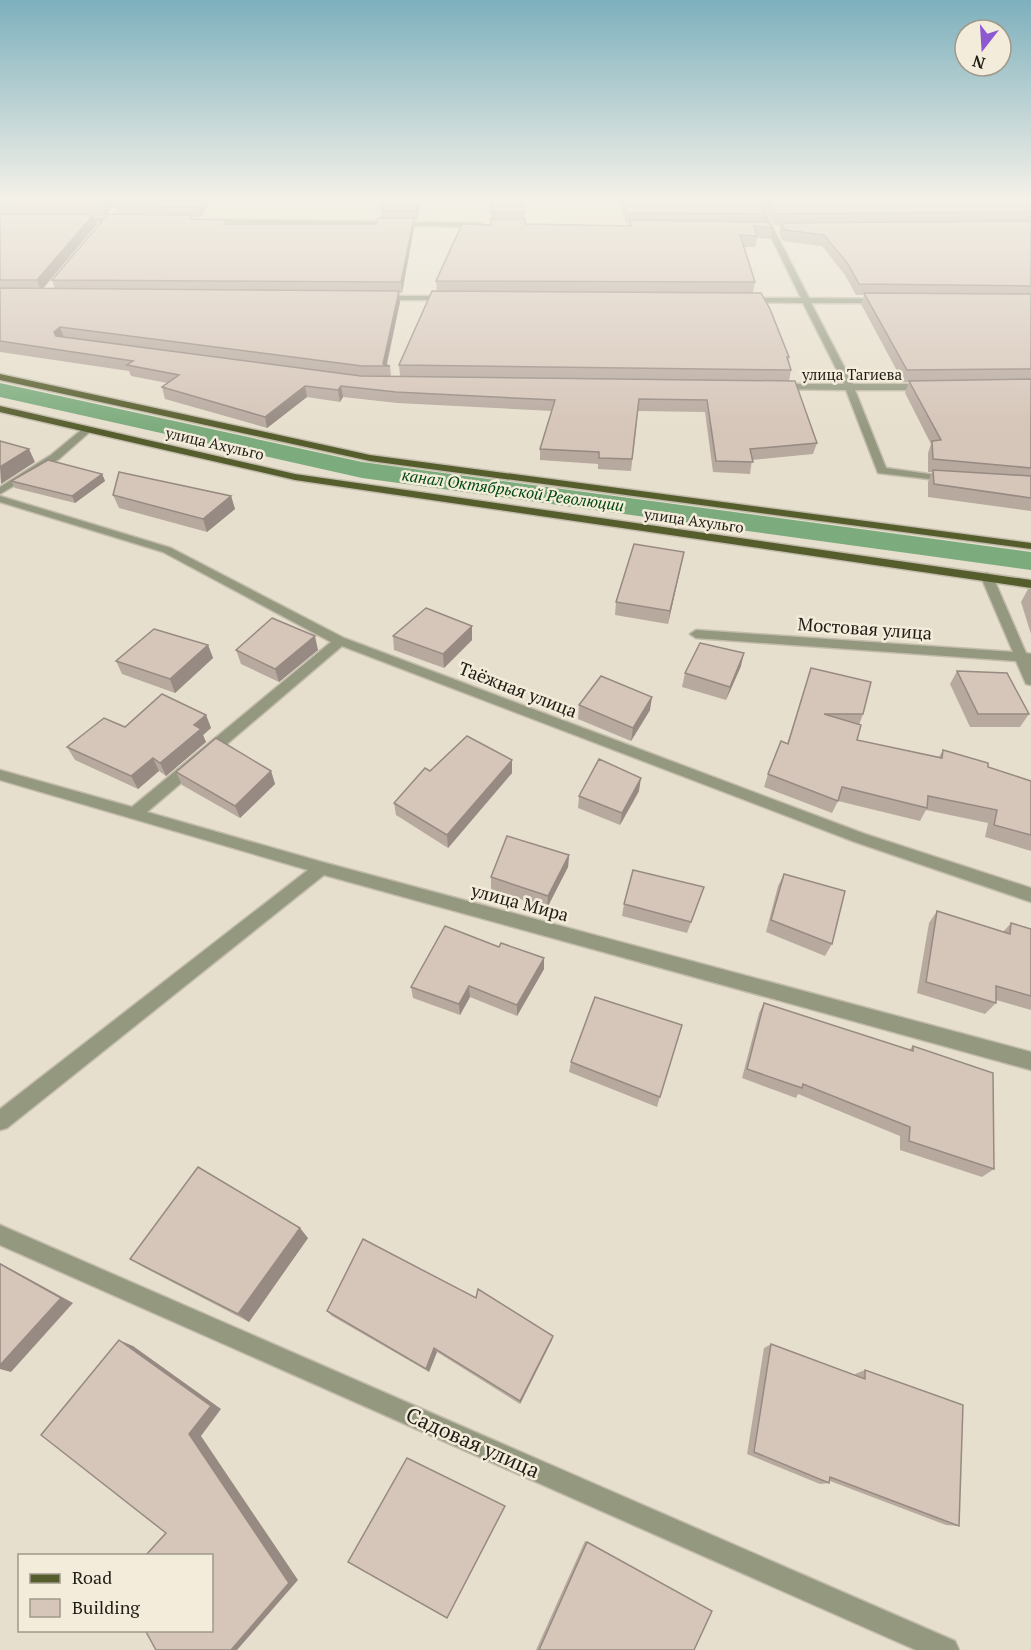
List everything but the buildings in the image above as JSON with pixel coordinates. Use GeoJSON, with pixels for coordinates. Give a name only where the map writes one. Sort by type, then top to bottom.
{"type":"FeatureCollection","features":[{"type":"Feature","properties":{"kind":"main road"},"geometry":{"type":"LineString","coordinates":[[0,377],[370,458],[1031,546]]}},
{"type":"Feature","properties":{"kind":"main road","name":"улица Ахульго"},"geometry":{"type":"LineString","coordinates":[[0,409],[295,477],[1031,584]]}},
{"type":"Feature","properties":{"kind":"street"},"geometry":{"type":"LineString","coordinates":[[793,277],[850,388],[882,471],[962,481]]}},
{"type":"Feature","properties":{"kind":"street"},"geometry":{"type":"LineString","coordinates":[[377,298],[460,298]]}},
{"type":"Feature","properties":{"kind":"street"},"geometry":{"type":"LineString","coordinates":[[734,300],[888,301]]}},
{"type":"Feature","properties":{"kind":"street","name":"улица Тагиева"},"geometry":{"type":"LineString","coordinates":[[767,387],[941,387]]}},
{"type":"Feature","properties":{"kind":"street"},"geometry":{"type":"LineString","coordinates":[[0,491],[55,457],[88,429]]}},
{"type":"Feature","properties":{"kind":"street","name":"Таёжная улица"},"geometry":{"type":"LineString","coordinates":[[0,498],[166,550],[340,641],[860,838],[1031,896]]}},
{"type":"Feature","properties":{"kind":"street"},"geometry":{"type":"LineString","coordinates":[[987,577],[1025,658],[1031,681]]}},
{"type":"Feature","properties":{"kind":"street","name":"Мостовая улица"},"geometry":{"type":"LineString","coordinates":[[696,634],[1025,658]]}},
{"type":"Feature","properties":{"kind":"street"},"geometry":{"type":"LineString","coordinates":[[134,814],[340,641]]}},
{"type":"Feature","properties":{"kind":"street","name":"улица Мира"},"geometry":{"type":"LineString","coordinates":[[0,775],[322,868],[1031,1061]]}},
{"type":"Feature","properties":{"kind":"street"},"geometry":{"type":"LineString","coordinates":[[0,1121],[322,868]]}},
{"type":"Feature","properties":{"kind":"street","name":"Садовая улица"},"geometry":{"type":"LineString","coordinates":[[0,1235],[946,1650]]}},
{"type":"Feature","properties":{"kind":"waterway","name":"канал Октябрьской Революции"},"geometry":{"type":"LineString","coordinates":[[0,390],[362,470],[1031,561]]}}]}
